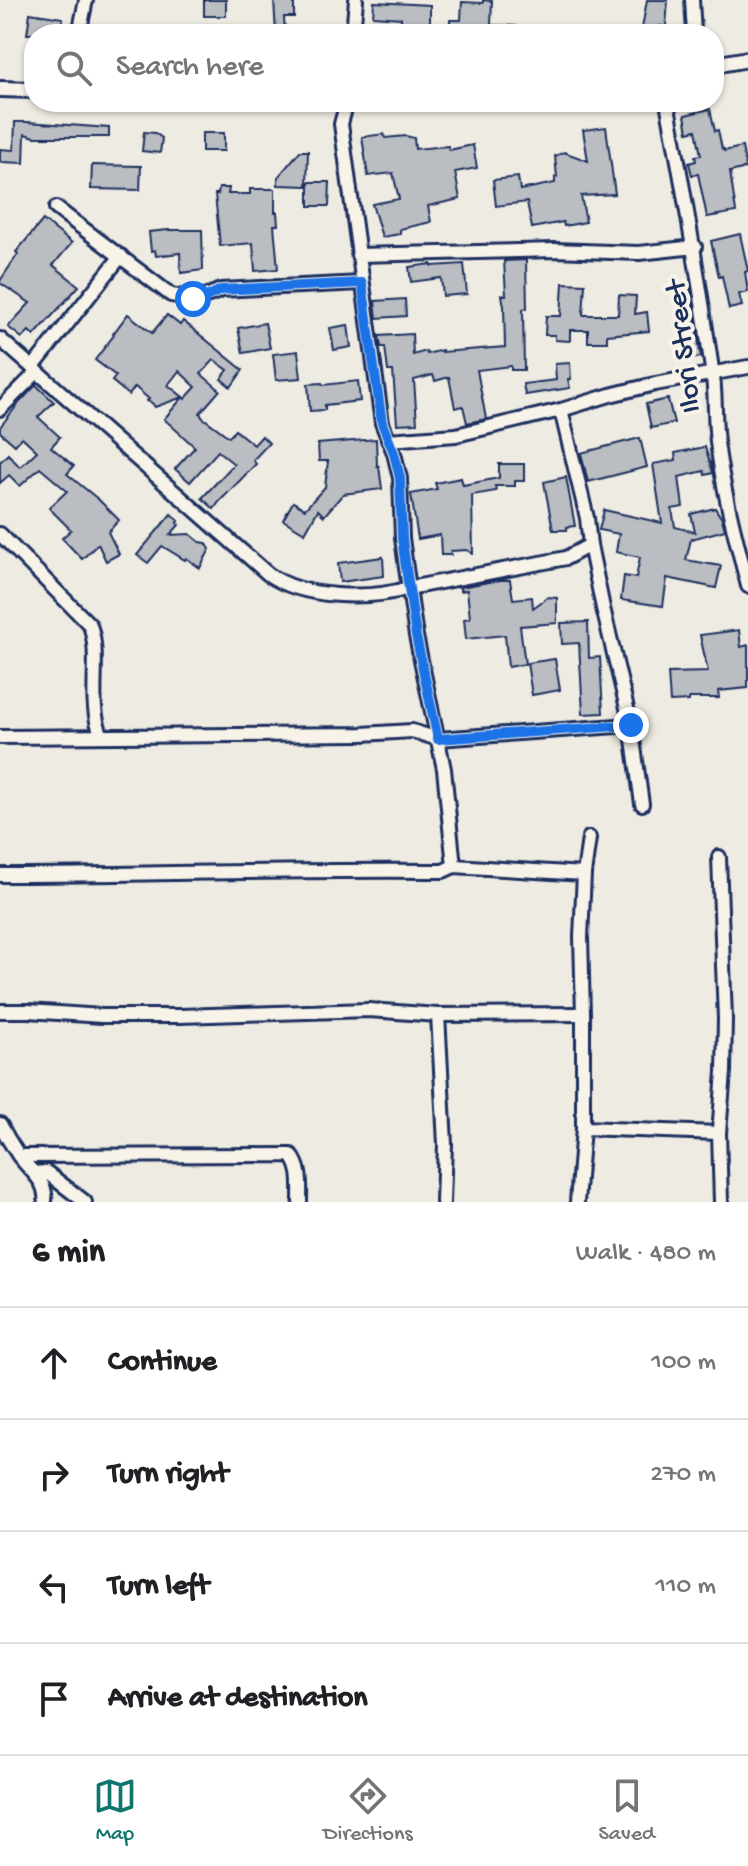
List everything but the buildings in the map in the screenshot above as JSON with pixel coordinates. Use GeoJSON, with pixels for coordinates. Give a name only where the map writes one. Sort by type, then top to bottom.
{"type":"FeatureCollection","features":[{"type":"Feature","properties":{"kind":"main road"},"geometry":{"type":"LineString","coordinates":[[724,61],[748,59]]}},
{"type":"Feature","properties":{"kind":"main road"},"geometry":{"type":"LineString","coordinates":[[0,89],[24,90]]}},
{"type":"Feature","properties":{"kind":"street"},"geometry":{"type":"LineString","coordinates":[[81,24],[86,0]]}},
{"type":"Feature","properties":{"kind":"street"},"geometry":{"type":"LineString","coordinates":[[354,24],[356,0]]}},
{"type":"Feature","properties":{"kind":"street"},"geometry":{"type":"LineString","coordinates":[[692,0],[693,24]]}},
{"type":"Feature","properties":{"kind":"street"},"geometry":{"type":"LineString","coordinates":[[344,112],[341,124],[382,423],[400,478],[402,538],[416,636],[444,769],[454,866]]}},
{"type":"Feature","properties":{"kind":"street","name":"Ilori Street"},"geometry":{"type":"LineString","coordinates":[[669,112],[695,247],[713,374],[720,463],[748,586]]}},
{"type":"Feature","properties":{"kind":"street"},"geometry":{"type":"LineString","coordinates":[[56,208],[171,295],[193,299],[204,298],[221,290],[362,283]]}},
{"type":"Feature","properties":{"kind":"street"},"geometry":{"type":"LineString","coordinates":[[358,255],[554,250],[639,253],[695,247]]}},
{"type":"Feature","properties":{"kind":"street"},"geometry":{"type":"LineString","coordinates":[[0,409],[35,370],[121,256]]}},
{"type":"Feature","properties":{"kind":"street"},"geometry":{"type":"LineString","coordinates":[[0,339],[281,583],[294,588],[332,594],[388,594],[566,558],[590,545]]}},
{"type":"Feature","properties":{"kind":"street"},"geometry":{"type":"LineString","coordinates":[[388,440],[456,435],[655,384],[748,367]]}},
{"type":"Feature","properties":{"kind":"street"},"geometry":{"type":"LineString","coordinates":[[561,410],[631,725],[642,804]]}},
{"type":"Feature","properties":{"kind":"street"},"geometry":{"type":"LineString","coordinates":[[0,534],[90,625],[95,638],[95,722],[102,736]]}},
{"type":"Feature","properties":{"kind":"street"},"geometry":{"type":"LineString","coordinates":[[82,736],[95,722]]}},
{"type":"Feature","properties":{"kind":"street"},"geometry":{"type":"LineString","coordinates":[[0,737],[412,731],[438,739],[631,725]]}},
{"type":"Feature","properties":{"kind":"street"},"geometry":{"type":"LineString","coordinates":[[577,1202],[583,1128],[581,937],[589,838]]}},
{"type":"Feature","properties":{"kind":"street"},"geometry":{"type":"LineString","coordinates":[[719,857],[725,1019],[719,1133],[721,1202]]}},
{"type":"Feature","properties":{"kind":"street"},"geometry":{"type":"LineString","coordinates":[[0,875],[443,871],[454,866],[584,874]]}},
{"type":"Feature","properties":{"kind":"street"},"geometry":{"type":"LineString","coordinates":[[0,1011],[102,1016],[369,1010],[438,1015],[583,1014]]}},
{"type":"Feature","properties":{"kind":"street"},"geometry":{"type":"LineString","coordinates":[[438,1015],[445,1144],[443,1202]]}},
{"type":"Feature","properties":{"kind":"street"},"geometry":{"type":"LineString","coordinates":[[0,1124],[43,1187],[45,1202]]}},
{"type":"Feature","properties":{"kind":"street"},"geometry":{"type":"LineString","coordinates":[[583,1128],[719,1133]]}},
{"type":"Feature","properties":{"kind":"street"},"geometry":{"type":"LineString","coordinates":[[19,1156],[291,1155],[299,1170],[300,1202]]}},
{"type":"Feature","properties":{"kind":"street"},"geometry":{"type":"LineString","coordinates":[[34,1173],[46,1172],[85,1202]]}},
{"type":"Feature","properties":{"kind":"route"},"geometry":{"type":"LineString","coordinates":[[193,299],[204,298],[221,290],[362,283],[382,423],[400,478],[406,568],[416,636],[438,739],[631,725]]}}]}
